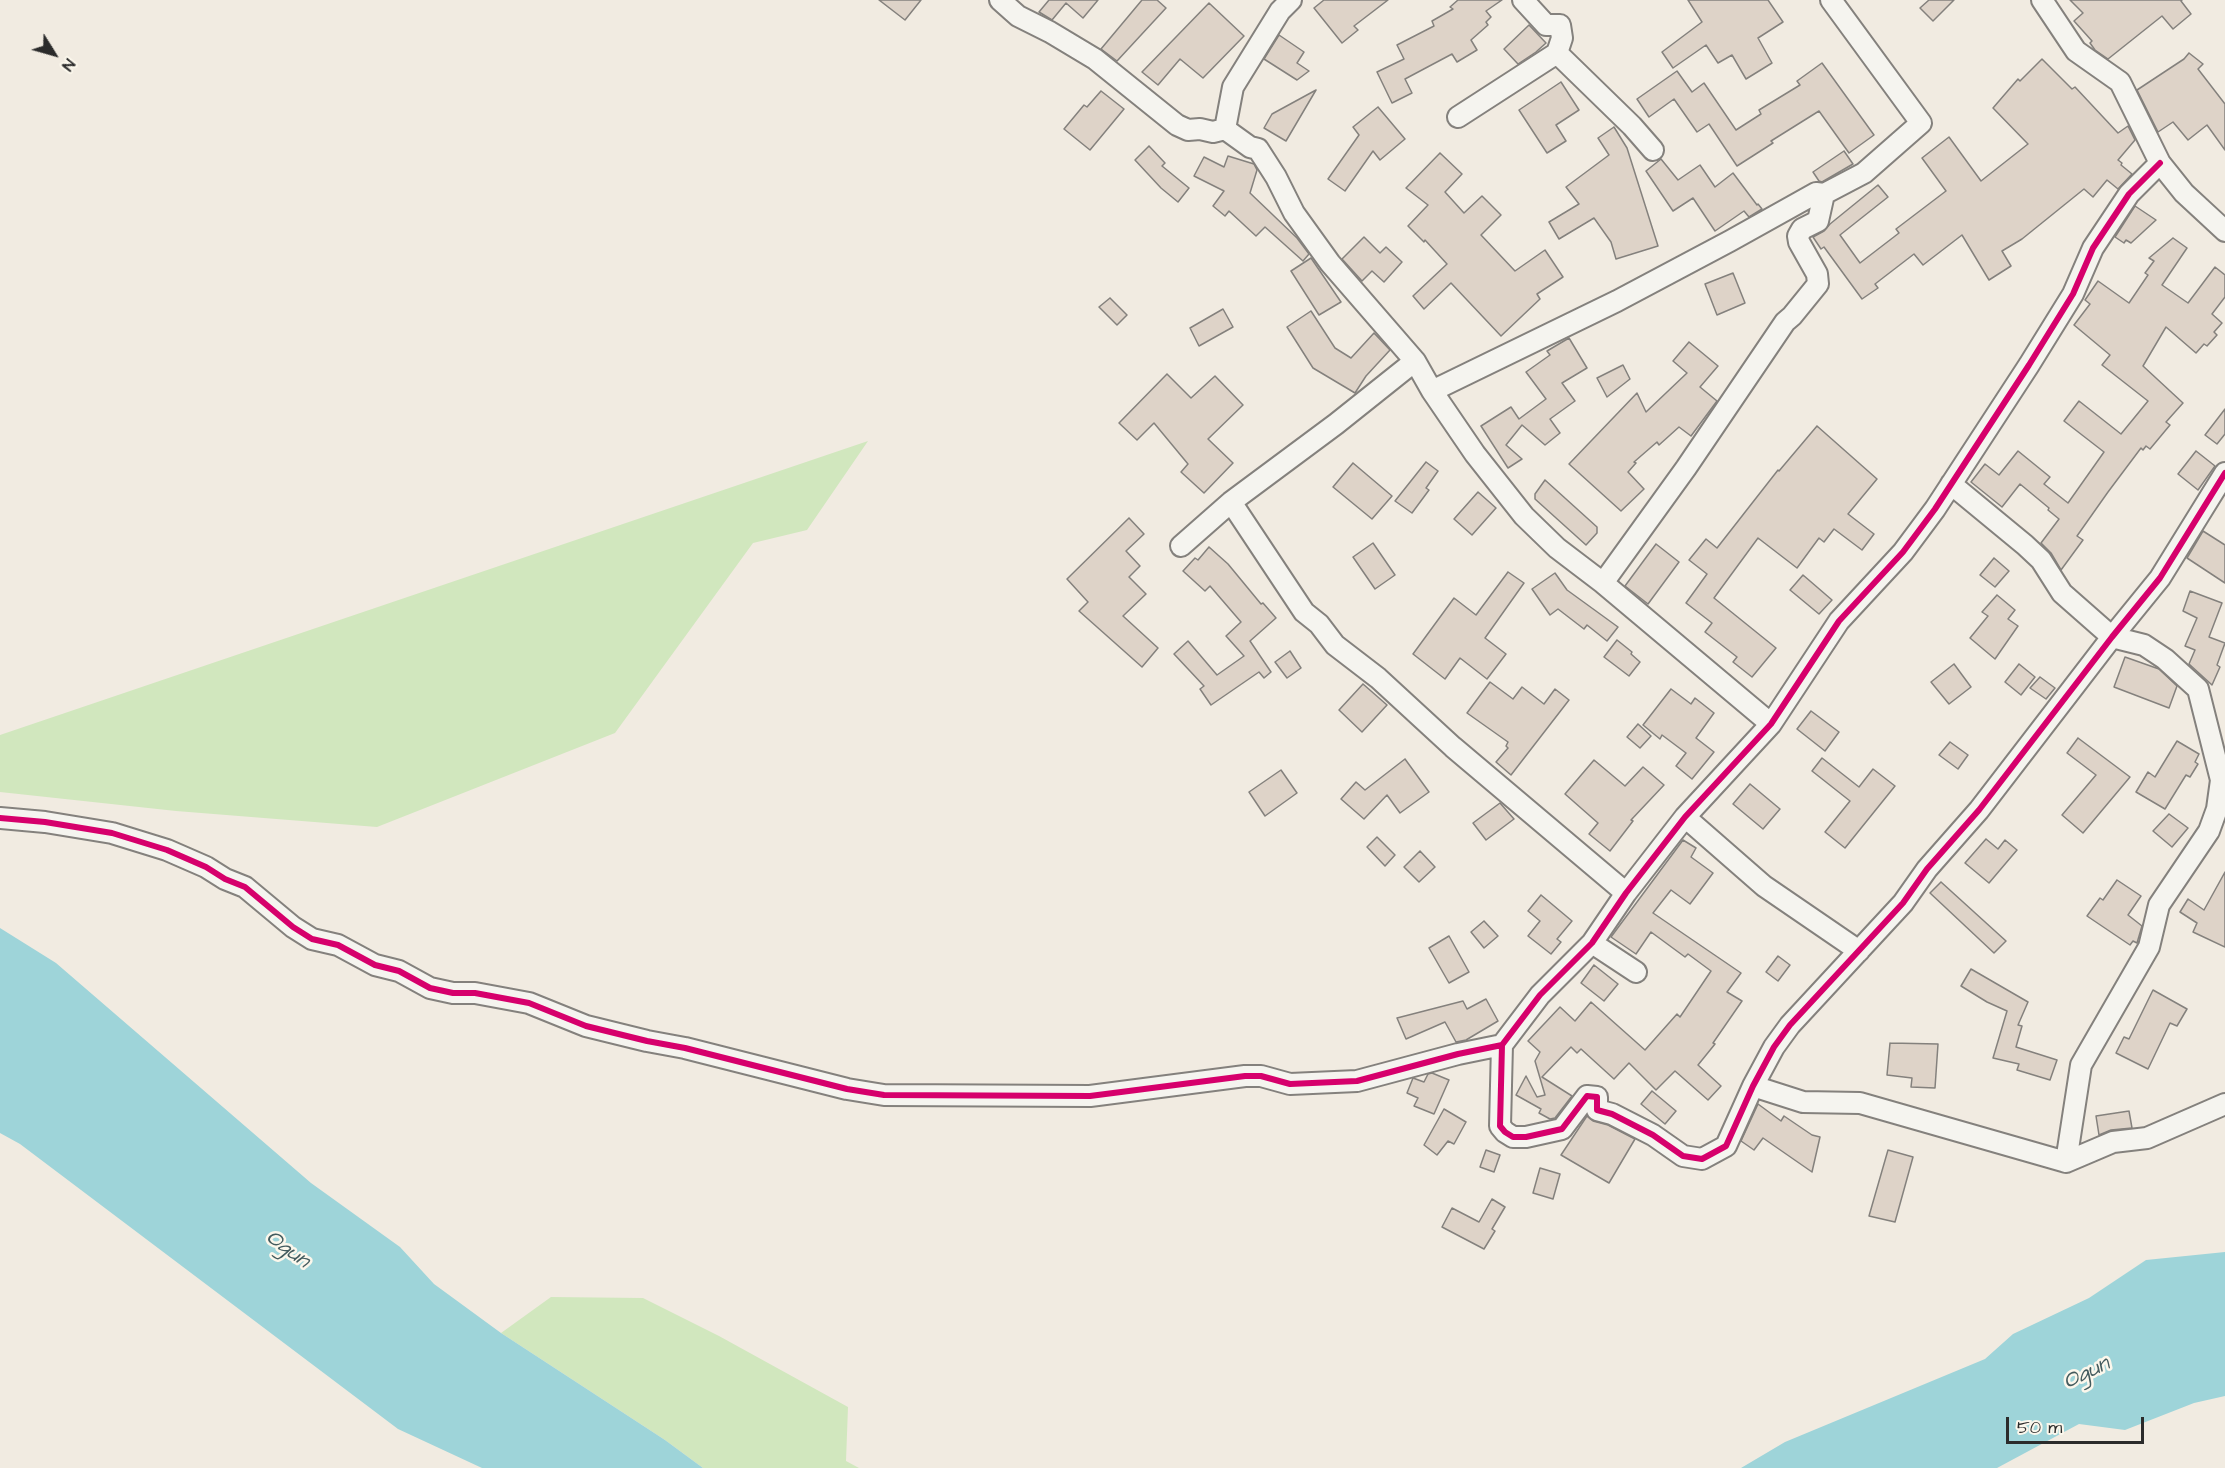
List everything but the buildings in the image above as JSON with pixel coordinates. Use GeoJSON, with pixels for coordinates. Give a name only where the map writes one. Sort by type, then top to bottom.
{"type":"FeatureCollection","features":[{"type":"Feature","properties":{"kind":"street"},"geometry":{"type":"LineString","coordinates":[[1000,0],[1018,16],[1095,59],[1177,125],[1188,130],[1200,129],[1213,132],[1225,129],[1250,147],[1258,149],[1276,177],[1290,207],[1329,263],[1415,361],[1432,391],[1475,454],[1524,516],[1557,548],[1603,583],[1771,724]]}},
{"type":"Feature","properties":{"kind":"street"},"geometry":{"type":"LineString","coordinates":[[1458,117],[1557,53],[1562,38],[1560,25],[1546,25],[1523,0]]}},
{"type":"Feature","properties":{"kind":"street"},"geometry":{"type":"LineString","coordinates":[[1432,391],[1617,301],[1816,193],[1824,194],[1864,173],[1921,123],[1831,0]]}},
{"type":"Feature","properties":{"kind":"street"},"geometry":{"type":"LineString","coordinates":[[2042,0],[2076,51],[2120,82],[2160,163],[2184,193],[2225,231]]}},
{"type":"Feature","properties":{"kind":"street"},"geometry":{"type":"LineString","coordinates":[[1225,129],[1233,87],[1281,4]]}},
{"type":"Feature","properties":{"kind":"street"},"geometry":{"type":"LineString","coordinates":[[1557,53],[1632,126],[1653,150]]}},
{"type":"Feature","properties":{"kind":"street"},"geometry":{"type":"LineString","coordinates":[[2160,163],[2129,194],[2093,248],[2073,294],[2030,365],[1903,552],[1839,621],[1771,724],[1685,817],[1626,893],[1592,943],[1540,995],[1502,1045],[1500,1126],[1504,1132],[1513,1137],[1526,1137],[1562,1129],[1587,1096],[1597,1097],[1597,1110],[1612,1114],[1653,1136],[1683,1156],[1702,1159],[1726,1146],[1753,1086],[1774,1047],[1790,1025],[1903,903],[1927,869],[1979,810],[2160,578],[2222,483]]}},
{"type":"Feature","properties":{"kind":"street"},"geometry":{"type":"LineString","coordinates":[[1603,583],[1686,468],[1785,322],[1818,284],[1817,274],[1798,242],[1798,236],[1802,229],[1818,221],[1824,194]]}},
{"type":"Feature","properties":{"kind":"street"},"geometry":{"type":"LineString","coordinates":[[1181,546],[1231,502],[1336,424],[1415,361]]}},
{"type":"Feature","properties":{"kind":"street"},"geometry":{"type":"LineString","coordinates":[[1951,484],[2033,553],[2061,593],[2112,637],[2144,645],[2165,659],[2198,689],[2221,780],[2217,808],[2209,831],[2159,906],[2149,947],[2081,1065],[2066,1162]]}},
{"type":"Feature","properties":{"kind":"street"},"geometry":{"type":"LineString","coordinates":[[1231,502],[1304,612],[1319,624],[1335,645],[1378,678],[1453,747],[1626,893]]}},
{"type":"Feature","properties":{"kind":"street"},"geometry":{"type":"LineString","coordinates":[[1685,817],[1764,886],[1859,951]]}},
{"type":"Feature","properties":{"kind":"street"},"geometry":{"type":"LineString","coordinates":[[0,818],[45,822],[112,833],[167,850],[245,887],[293,927],[312,939],[338,945],[375,965],[399,971],[429,988],[453,993],[475,993],[529,1003],[586,1026],[685,1048],[847,1089],[884,1095],[1090,1096],[1245,1076],[1261,1076],[1297,1084],[1357,1081],[1458,1054],[1502,1045]]}},
{"type":"Feature","properties":{"kind":"street"},"geometry":{"type":"LineString","coordinates":[[1592,943],[1636,972]]}},
{"type":"Feature","properties":{"kind":"street"},"geometry":{"type":"LineString","coordinates":[[1753,1086],[1803,1102],[1860,1103],[2066,1162],[2114,1142],[2147,1138],[2225,1104]]}},
{"type":"Feature","properties":{"kind":"green space"},"geometry":{"type":"Polygon","coordinates":[[[868,441],[807,530],[753,543],[615,733],[377,827],[176,811],[0,792],[0,735],[868,441]]]}},
{"type":"Feature","properties":{"kind":"green space"},"geometry":{"type":"Polygon","coordinates":[[[551,1297],[643,1298],[719,1336],[848,1407],[846,1461],[859,1468],[703,1468],[665,1440],[501,1333],[551,1297]]]}},
{"type":"Feature","properties":{"kind":"water","name":"Ogun"},"geometry":{"type":"Polygon","coordinates":[[[0,928],[56,963],[311,1183],[400,1247],[434,1284],[501,1333],[665,1440],[703,1468],[482,1468],[398,1429],[20,1144],[0,1133],[0,928]]]}},
{"type":"Feature","properties":{"kind":"water","name":"Ogun"},"geometry":{"type":"Polygon","coordinates":[[[2225,1252],[2225,1396],[2194,1403],[2125,1430],[2079,1424],[1997,1468],[1741,1468],[1785,1442],[1985,1359],[2013,1334],[2089,1298],[2146,1260],[2225,1252]]]}},
{"type":"Feature","properties":{"kind":"cycle path"},"geometry":{"type":"LineString","coordinates":[[2160,163],[2129,194],[2093,248],[2073,294],[2029,365],[1935,509],[1903,552],[1839,621],[1771,724],[1685,817],[1626,893],[1592,943],[1540,995],[1502,1045],[1500,1126],[1505,1132],[1513,1137],[1526,1137],[1562,1129],[1587,1096],[1597,1097],[1597,1110],[1612,1114],[1653,1135],[1683,1156],[1702,1159],[1726,1146],[1753,1086],[1774,1047],[1790,1025],[1903,903],[1927,869],[1979,810],[2160,578],[2225,473]]}},
{"type":"Feature","properties":{"kind":"cycle path"},"geometry":{"type":"LineString","coordinates":[[0,818],[45,822],[112,833],[167,850],[245,887],[293,927],[312,939],[338,945],[375,965],[399,971],[430,988],[529,1003],[586,1026],[685,1048],[847,1089],[884,1095],[1090,1096],[1245,1076],[1261,1076],[1290,1084],[1357,1081],[1458,1054],[1502,1045]]}}]}
